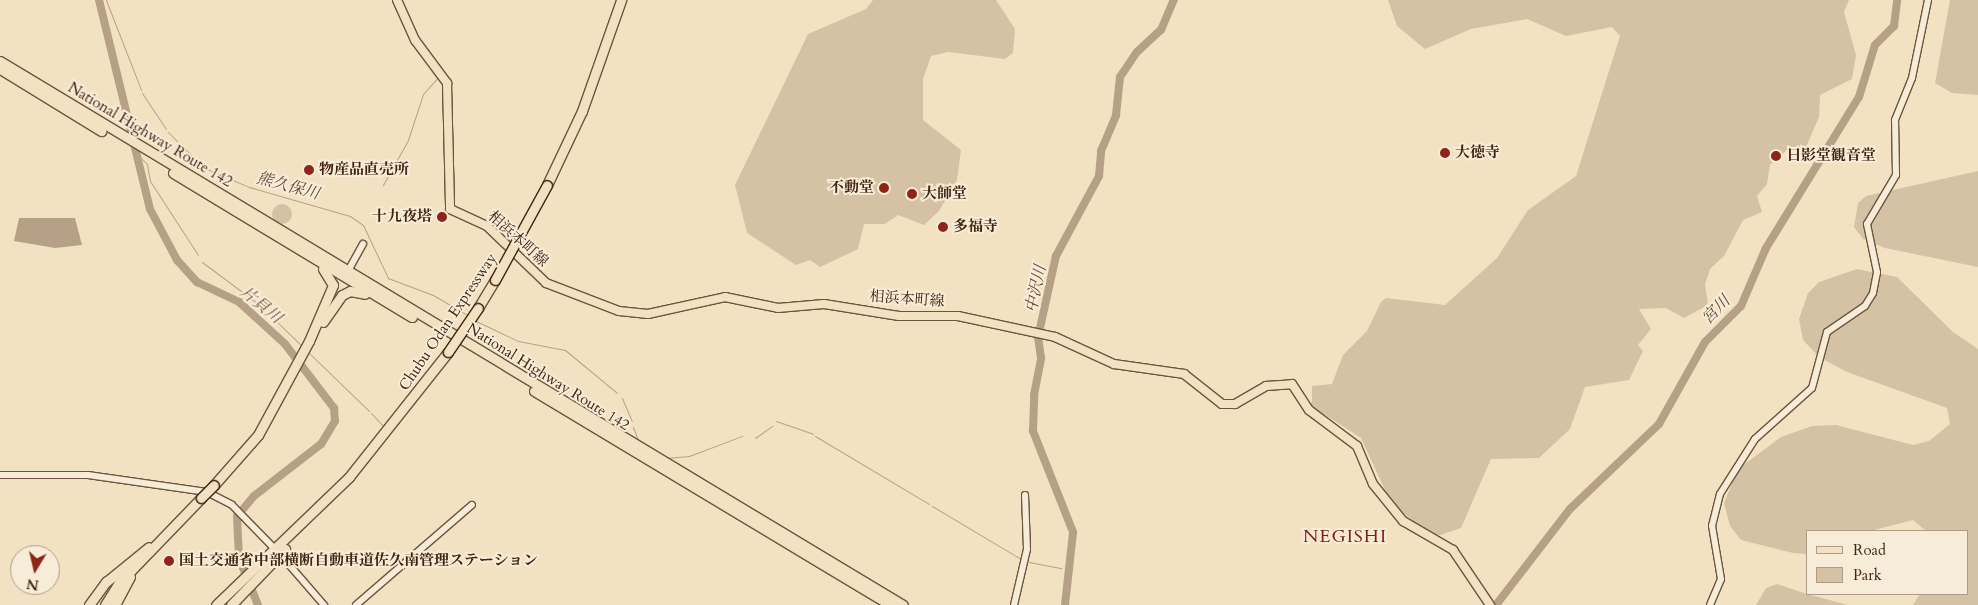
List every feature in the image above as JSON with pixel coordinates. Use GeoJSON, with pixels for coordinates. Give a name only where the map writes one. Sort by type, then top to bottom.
{"type":"FeatureCollection","features":[{"type":"Feature","properties":{"kind":"highway","name":"Chubu Odan Expressway"},"geometry":{"type":"LineString","coordinates":[[216,605],[235,586],[258,569],[276,547],[329,498],[404,412],[478,308],[547,184],[582,110],[621,0]]}},
{"type":"Feature","properties":{"kind":"highway","name":"National Highway Route 142"},"geometry":{"type":"LineString","coordinates":[[0,61],[128,143]]}},
{"type":"Feature","properties":{"kind":"highway","name":"National Highway Route 142"},"geometry":{"type":"LineString","coordinates":[[0,69],[148,154],[903,605]]}},
{"type":"Feature","properties":{"kind":"highway","name":"National Highway Route 142"},"geometry":{"type":"LineString","coordinates":[[148,154],[293,247],[347,274],[404,312],[890,605]]}},
{"type":"Feature","properties":{"kind":"highway"},"geometry":{"type":"LineString","coordinates":[[293,247],[331,278],[326,312]]}},
{"type":"Feature","properties":{"kind":"highway"},"geometry":{"type":"LineString","coordinates":[[101,605],[111,586],[186,514],[254,441],[347,274]]}},
{"type":"Feature","properties":{"kind":"highway"},"geometry":{"type":"LineString","coordinates":[[326,312],[350,291],[404,312]]}},
{"type":"Feature","properties":{"kind":"highway"},"geometry":{"type":"LineString","coordinates":[[231,605],[258,569],[329,498]]}},
{"type":"Feature","properties":{"kind":"highway"},"geometry":{"type":"LineString","coordinates":[[89,605],[106,582],[146,553]]}},
{"type":"Feature","properties":{"kind":"highway"},"geometry":{"type":"LineString","coordinates":[[105,605],[113,589],[146,553]]}},
{"type":"Feature","properties":{"kind":"highway"},"geometry":{"type":"LineString","coordinates":[[115,605],[146,553]]}},
{"type":"Feature","properties":{"kind":"highway"},"geometry":{"type":"LineString","coordinates":[[211,605],[235,586]]}},
{"type":"Feature","properties":{"kind":"main road","name":"相浜本町線"},"geometry":{"type":"LineString","coordinates":[[397,0],[415,40],[447,83],[450,210],[487,226],[546,283],[619,311],[645,314],[725,297],[778,308],[824,304],[899,316],[958,316],[1038,333],[1111,363],[1184,374],[1222,404],[1235,404],[1266,386],[1294,386],[1310,410],[1357,446],[1373,484],[1403,521],[1454,550],[1490,605]]}},
{"type":"Feature","properties":{"kind":"street"},"geometry":{"type":"LineString","coordinates":[[1710,605],[1721,579],[1712,526],[1720,494],[1755,438],[1812,388],[1827,332],[1865,306],[1875,288],[1877,272],[1868,224],[1896,175],[1895,120],[1912,78],[1928,0]]}},
{"type":"Feature","properties":{"kind":"street"},"geometry":{"type":"LineString","coordinates":[[347,274],[363,244]]}},
{"type":"Feature","properties":{"kind":"street"},"geometry":{"type":"LineString","coordinates":[[0,475],[88,475],[202,491],[232,505],[276,547]]}},
{"type":"Feature","properties":{"kind":"street"},"geometry":{"type":"LineString","coordinates":[[1014,605],[1027,549],[1025,495]]}},
{"type":"Feature","properties":{"kind":"street"},"geometry":{"type":"LineString","coordinates":[[356,605],[472,504]]}},
{"type":"Feature","properties":{"kind":"street"},"geometry":{"type":"LineString","coordinates":[[285,560],[324,605]]}},
{"type":"Feature","properties":{"kind":"green space"},"geometry":{"type":"Polygon","coordinates":[[[873,0],[996,0],[1015,29],[1013,53],[1005,59],[948,52],[931,56],[923,79],[923,120],[961,150],[957,180],[939,211],[924,225],[898,215],[885,224],[864,224],[858,249],[820,267],[810,260],[796,265],[747,233],[735,185],[808,34],[866,9],[873,0]]]}},
{"type":"Feature","properties":{"kind":"green space"},"geometry":{"type":"Polygon","coordinates":[[[1388,0],[1849,0],[1844,12],[1856,55],[1852,79],[1820,95],[1819,117],[1806,147],[1789,148],[1770,165],[1767,184],[1757,196],[1762,212],[1743,220],[1724,256],[1710,269],[1705,284],[1708,305],[1684,318],[1666,308],[1639,309],[1651,329],[1638,345],[1643,351],[1629,380],[1585,387],[1570,429],[1539,458],[1491,459],[1461,528],[1440,535],[1428,535],[1390,501],[1361,438],[1324,414],[1312,420],[1305,412],[1312,402],[1312,386],[1332,384],[1343,355],[1367,331],[1381,302],[1386,298],[1445,305],[1497,258],[1528,210],[1576,176],[1620,36],[1612,27],[1566,36],[1527,19],[1471,29],[1425,49],[1397,26],[1388,0]]]}},
{"type":"Feature","properties":{"kind":"green space"},"geometry":{"type":"Polygon","coordinates":[[[1950,0],[1978,0],[1978,95],[1952,93],[1935,83],[1950,0]]]}},
{"type":"Feature","properties":{"kind":"green space"},"geometry":{"type":"Polygon","coordinates":[[[1978,171],[1978,267],[1885,248],[1863,239],[1854,227],[1858,203],[1866,196],[1978,171]]]}},
{"type":"Feature","properties":{"kind":"green space"},"geometry":{"type":"Polygon","coordinates":[[[282,204],[289,207],[292,214],[289,221],[282,224],[275,221],[272,214],[275,207],[282,204]]]}},
{"type":"Feature","properties":{"kind":"green space"},"geometry":{"type":"Polygon","coordinates":[[[1857,269],[1897,277],[1953,332],[1978,349],[1978,605],[1913,605],[1919,595],[1968,595],[1968,530],[1925,530],[1913,520],[1874,530],[1806,530],[1806,554],[1793,553],[1741,540],[1730,526],[1724,503],[1738,469],[1781,437],[1812,426],[1836,425],[1913,445],[1929,441],[1950,424],[1947,408],[1847,372],[1819,357],[1803,340],[1799,319],[1808,293],[1819,282],[1857,269]]]}},
{"type":"Feature","properties":{"kind":"green space"},"geometry":{"type":"Polygon","coordinates":[[[1777,584],[1806,595],[1848,605],[1756,605],[1766,588],[1777,584]]]}},
{"type":"Feature","properties":{"kind":"shaded area"},"geometry":{"type":"Polygon","coordinates":[[[19,218],[75,218],[82,245],[55,248],[14,241],[19,218]]]}},
{"type":"Feature","properties":{"kind":"waterway","name":"片貝川"},"geometry":{"type":"LineString","coordinates":[[99,0],[150,209],[177,260],[197,282],[239,302],[285,344],[334,408],[335,421],[321,444],[254,496],[237,516],[239,558],[258,605]]}},
{"type":"Feature","properties":{"kind":"waterway","name":"熊久保川"},"geometry":{"type":"LineString","coordinates":[[106,0],[141,90]]}},
{"type":"Feature","properties":{"kind":"waterway","name":"中沢川"},"geometry":{"type":"LineString","coordinates":[[1065,605],[1073,532],[1033,431],[1034,395],[1041,358],[1038,337],[1056,256],[1099,176],[1101,151],[1116,115],[1120,77],[1137,52],[1161,30],[1174,0]]}},
{"type":"Feature","properties":{"kind":"waterway","name":"宮川"},"geometry":{"type":"LineString","coordinates":[[1496,605],[1570,509],[1659,424],[1705,342],[1741,306],[1766,248],[1859,97],[1875,45],[1894,26],[1897,0]]}},
{"type":"Feature","properties":{"kind":"waterway","name":"熊久保川"},"geometry":{"type":"LineString","coordinates":[[383,185],[408,140],[423,94],[439,76]]}},
{"type":"Feature","properties":{"kind":"waterway","name":"熊久保川"},"geometry":{"type":"LineString","coordinates":[[142,93],[166,129]]}},
{"type":"Feature","properties":{"kind":"waterway","name":"熊久保川"},"geometry":{"type":"LineString","coordinates":[[168,132],[204,168]]}},
{"type":"Feature","properties":{"kind":"waterway"},"geometry":{"type":"LineString","coordinates":[[135,152],[147,164],[150,181],[198,255]]}},
{"type":"Feature","properties":{"kind":"waterway","name":"熊久保川"},"geometry":{"type":"LineString","coordinates":[[207,169],[249,187],[350,216],[363,225],[388,278],[433,295],[469,316]]}},
{"type":"Feature","properties":{"kind":"waterway"},"geometry":{"type":"LineString","coordinates":[[202,262],[261,306]]}},
{"type":"Feature","properties":{"kind":"waterway"},"geometry":{"type":"LineString","coordinates":[[274,319],[302,346]]}},
{"type":"Feature","properties":{"kind":"waterway"},"geometry":{"type":"LineString","coordinates":[[474,320],[518,341],[565,350],[617,393]]}},
{"type":"Feature","properties":{"kind":"waterway"},"geometry":{"type":"LineString","coordinates":[[308,352],[369,411]]}},
{"type":"Feature","properties":{"kind":"waterway"},"geometry":{"type":"LineString","coordinates":[[622,398],[632,421]]}},
{"type":"Feature","properties":{"kind":"waterway"},"geometry":{"type":"LineString","coordinates":[[371,413],[384,427]]}},
{"type":"Feature","properties":{"kind":"waterway"},"geometry":{"type":"LineString","coordinates":[[776,421],[813,434]]}},
{"type":"Feature","properties":{"kind":"waterway"},"geometry":{"type":"LineString","coordinates":[[755,438],[772,426]]}},
{"type":"Feature","properties":{"kind":"waterway"},"geometry":{"type":"LineString","coordinates":[[633,427],[638,440]]}},
{"type":"Feature","properties":{"kind":"waterway"},"geometry":{"type":"LineString","coordinates":[[666,458],[689,456],[742,436]]}},
{"type":"Feature","properties":{"kind":"waterway"},"geometry":{"type":"LineString","coordinates":[[815,436],[929,504]]}},
{"type":"Feature","properties":{"kind":"waterway"},"geometry":{"type":"LineString","coordinates":[[932,506],[1021,559]]}},
{"type":"Feature","properties":{"kind":"waterway"},"geometry":{"type":"LineString","coordinates":[[1029,562],[1061,568]]}},
{"type":"Feature","properties":{"kind":"place","name":"大徳寺"},"geometry":{"type":"Point","coordinates":[1445,153]}},
{"type":"Feature","properties":{"kind":"place","name":"日影堂観音堂"},"geometry":{"type":"Point","coordinates":[1776,156]}},
{"type":"Feature","properties":{"kind":"place","name":"物産品直売所"},"geometry":{"type":"Point","coordinates":[309,170]}},
{"type":"Feature","properties":{"kind":"place","name":"不動堂"},"geometry":{"type":"Point","coordinates":[884,188]}},
{"type":"Feature","properties":{"kind":"place","name":"大師堂"},"geometry":{"type":"Point","coordinates":[912,194]}},
{"type":"Feature","properties":{"kind":"place","name":"十九夜塔"},"geometry":{"type":"Point","coordinates":[442,217]}},
{"type":"Feature","properties":{"kind":"place","name":"多福寺"},"geometry":{"type":"Point","coordinates":[943,227]}},
{"type":"Feature","properties":{"kind":"place","name":"国土交通省中部横断自動車道佐久南管理ステーション"},"geometry":{"type":"Point","coordinates":[169,561]}},
{"type":"Feature","properties":{"kind":"district","name":"NEGISHI"},"geometry":{"type":"Point","coordinates":[1345,537]}}]}
